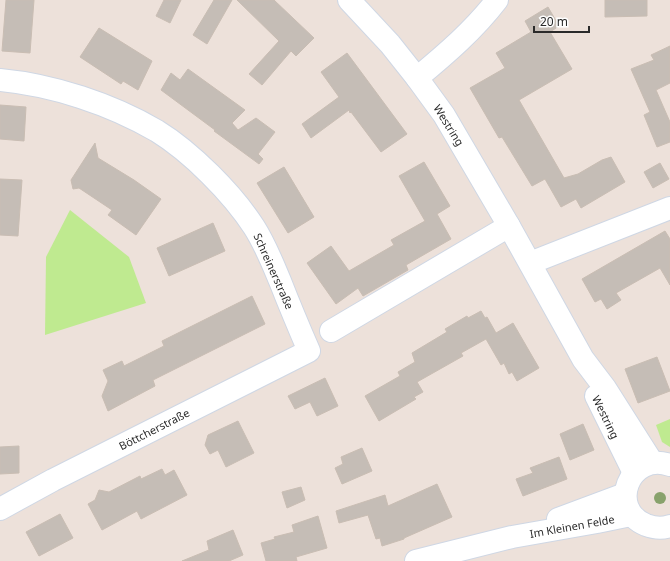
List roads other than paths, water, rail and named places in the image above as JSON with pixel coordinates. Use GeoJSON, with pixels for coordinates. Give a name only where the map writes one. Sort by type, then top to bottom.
{"type":"FeatureCollection","features":[{"type":"Feature","properties":{"kind":"street","name":"Westring"},"geometry":{"type":"LineString","coordinates":[[349,0],[390,44],[444,115],[509,226],[583,359],[605,388],[652,466]]}},
{"type":"Feature","properties":{"kind":"street"},"geometry":{"type":"LineString","coordinates":[[417,78],[451,50],[490,10],[497,0]]}},
{"type":"Feature","properties":{"kind":"street","name":"Schreinerstraße"},"geometry":{"type":"LineString","coordinates":[[0,80],[20,82],[70,94],[121,112],[158,132],[188,154],[226,191],[253,226],[267,250],[309,351]]}},
{"type":"Feature","properties":{"kind":"street"},"geometry":{"type":"LineString","coordinates":[[530,263],[670,208]]}},
{"type":"Feature","properties":{"kind":"street"},"geometry":{"type":"LineString","coordinates":[[331,331],[509,226]]}},
{"type":"Feature","properties":{"kind":"street","name":"Böttcherstraße"},"geometry":{"type":"LineString","coordinates":[[0,509],[53,480],[309,351]]}},
{"type":"Feature","properties":{"kind":"street"},"geometry":{"type":"LineString","coordinates":[[652,466],[629,479],[628,505],[639,522],[652,528],[669,529]]}},
{"type":"Feature","properties":{"kind":"street","name":"Im Kleinen Felde"},"geometry":{"type":"LineString","coordinates":[[416,561],[512,537],[628,505]]}}]}
